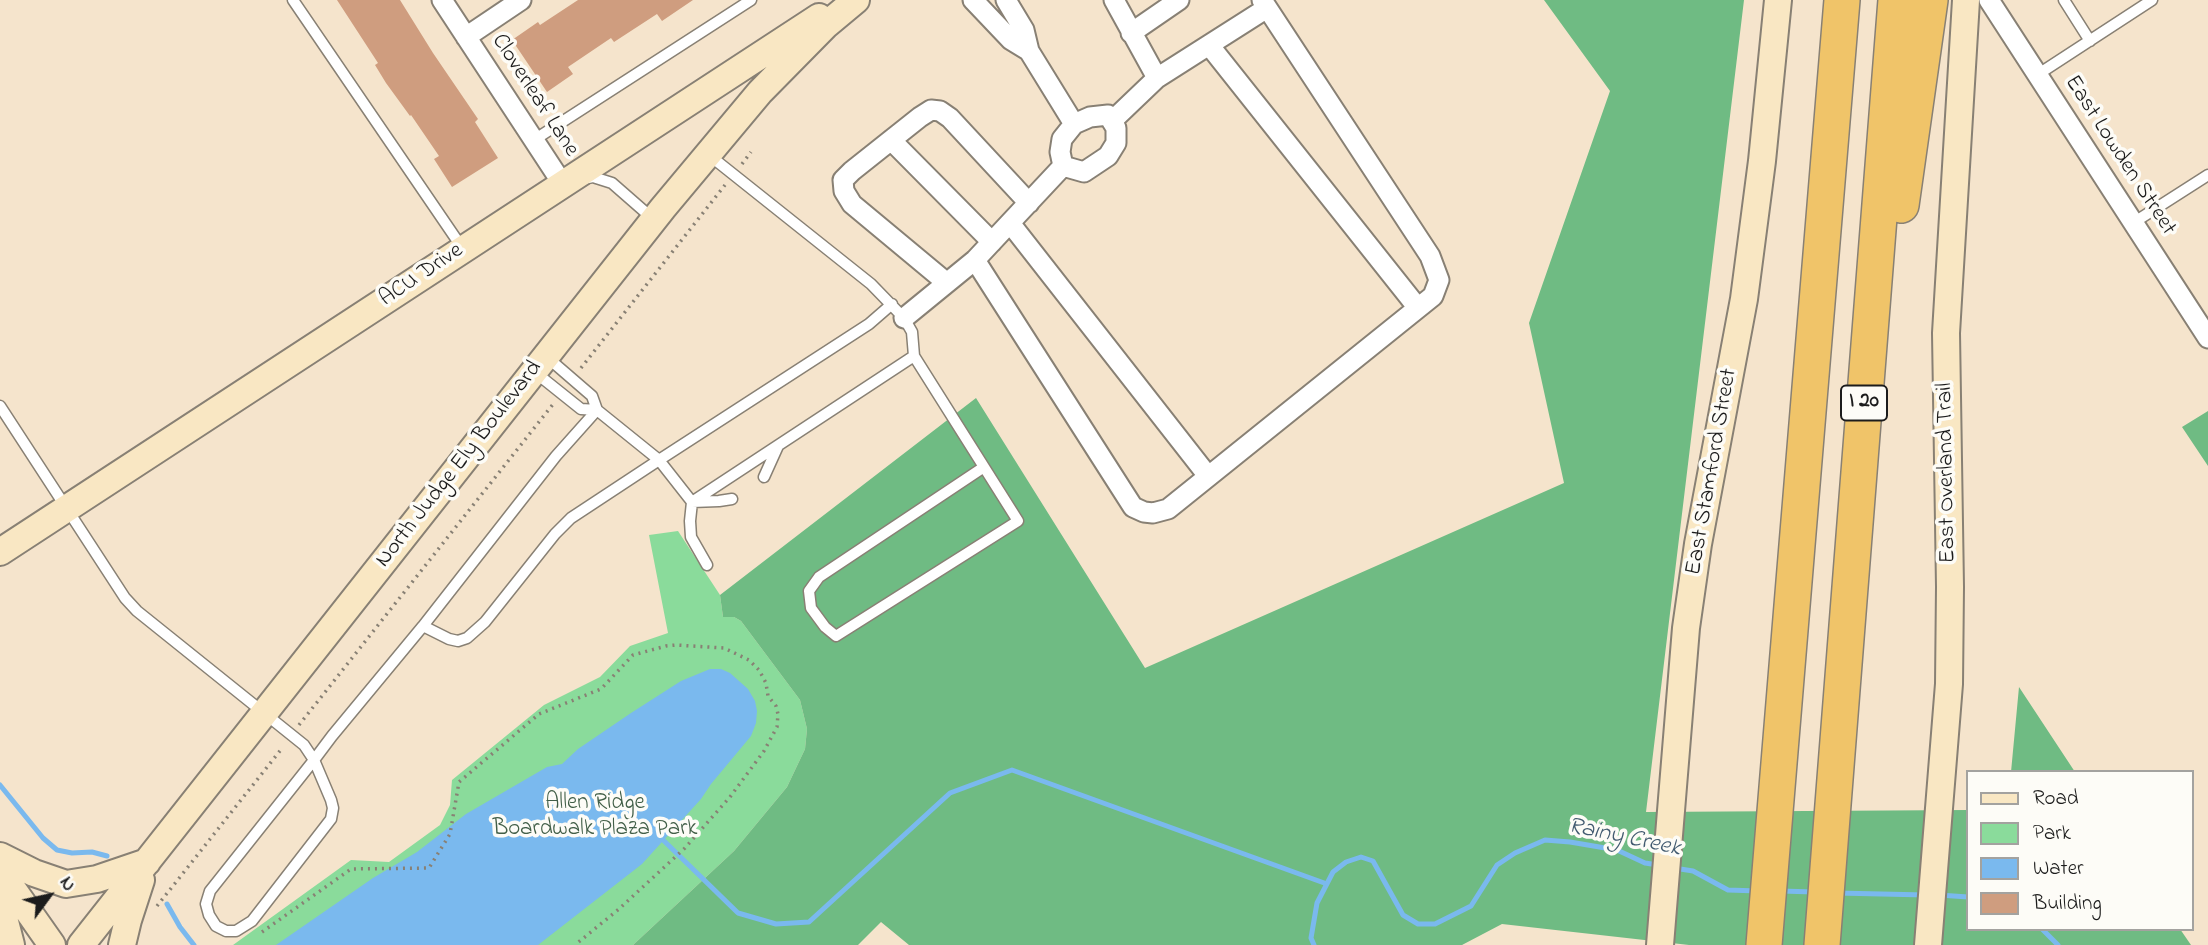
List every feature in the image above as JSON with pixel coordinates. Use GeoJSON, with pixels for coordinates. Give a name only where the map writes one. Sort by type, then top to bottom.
{"type":"FeatureCollection","features":[{"type":"Feature","properties":{"kind":"highway","name":"I 20"},"geometry":{"type":"LineString","coordinates":[[1765,945],[1842,0]]}},
{"type":"Feature","properties":{"kind":"highway","name":"I 20"},"geometry":{"type":"LineString","coordinates":[[1822,945],[1896,0]]}},
{"type":"Feature","properties":{"kind":"highway"},"geometry":{"type":"LineString","coordinates":[[1869,324],[1888,295],[1930,0]]}},
{"type":"Feature","properties":{"kind":"street","name":"Cloverleaf Lane"},"geometry":{"type":"LineString","coordinates":[[442,0],[562,183]]}},
{"type":"Feature","properties":{"kind":"street"},"geometry":{"type":"LineString","coordinates":[[466,37],[521,0]]}},
{"type":"Feature","properties":{"kind":"street","name":"ACU Drive"},"geometry":{"type":"LineString","coordinates":[[0,552],[845,0]]}},
{"type":"Feature","properties":{"kind":"street","name":"North Judge Ely Boulevard"},"geometry":{"type":"LineString","coordinates":[[81,945],[654,220],[760,92],[825,25],[856,0]]}},
{"type":"Feature","properties":{"kind":"street"},"geometry":{"type":"LineString","coordinates":[[973,0],[1011,40],[1029,51]]}},
{"type":"Feature","properties":{"kind":"street"},"geometry":{"type":"LineString","coordinates":[[1006,0],[1024,30],[1029,51],[1074,124]]}},
{"type":"Feature","properties":{"kind":"street"},"geometry":{"type":"LineString","coordinates":[[1114,0],[1157,78]]}},
{"type":"Feature","properties":{"kind":"street"},"geometry":{"type":"LineString","coordinates":[[1131,33],[1179,0]]}},
{"type":"Feature","properties":{"kind":"street","name":"East Stamford Street"},"geometry":{"type":"LineString","coordinates":[[1660,945],[1686,628],[1698,544],[1744,299],[1762,161],[1778,0]]}},
{"type":"Feature","properties":{"kind":"street","name":"East Overland Trail"},"geometry":{"type":"LineString","coordinates":[[1928,945],[1949,684],[1946,333],[1966,0]]}},
{"type":"Feature","properties":{"kind":"street","name":"East Lowden Street"},"geometry":{"type":"LineString","coordinates":[[1989,0],[2208,338]]}},
{"type":"Feature","properties":{"kind":"street"},"geometry":{"type":"LineString","coordinates":[[975,260],[1133,507],[1153,513],[1168,509],[1433,296],[1439,280],[1430,256],[1264,4],[1209,45],[1157,78],[1112,121]]}},
{"type":"Feature","properties":{"kind":"street"},"geometry":{"type":"LineString","coordinates":[[1209,45],[1418,308]]}},
{"type":"Feature","properties":{"kind":"street"},"geometry":{"type":"LineString","coordinates":[[947,283],[852,204],[844,191],[844,180],[931,110],[940,111],[950,118],[1029,203]]}},
{"type":"Feature","properties":{"kind":"street"},"geometry":{"type":"LineString","coordinates":[[1108,115],[1116,128],[1116,143],[1108,156],[1084,172],[1063,166],[1060,152],[1062,139],[1074,124],[1090,117],[1108,115]]}},
{"type":"Feature","properties":{"kind":"street"},"geometry":{"type":"LineString","coordinates":[[891,140],[992,242]]}},
{"type":"Feature","properties":{"kind":"street"},"geometry":{"type":"LineString","coordinates":[[898,311],[947,283],[975,260],[1063,166]]}},
{"type":"Feature","properties":{"kind":"street"},"geometry":{"type":"LineString","coordinates":[[1010,223],[1208,476]]}},
{"type":"Feature","properties":{"kind":"street"},"geometry":{"type":"LineString","coordinates":[[0,856],[34,873],[66,884],[97,880],[146,862]]}},
{"type":"Feature","properties":{"kind":"street"},"geometry":{"type":"LineString","coordinates":[[122,945],[146,862]]}},
{"type":"Feature","properties":{"kind":"street"},"geometry":{"type":"LineString","coordinates":[[0,871],[52,945]]}},
{"type":"Feature","properties":{"kind":"street"},"geometry":{"type":"LineString","coordinates":[[0,902],[11,945]]}},
{"type":"Feature","properties":{"kind":"lane"},"geometry":{"type":"LineString","coordinates":[[293,0],[463,249]]}},
{"type":"Feature","properties":{"kind":"lane"},"geometry":{"type":"LineString","coordinates":[[534,140],[751,0]]}},
{"type":"Feature","properties":{"kind":"lane"},"geometry":{"type":"LineString","coordinates":[[2064,0],[2090,41]]}},
{"type":"Feature","properties":{"kind":"lane"},"geometry":{"type":"LineString","coordinates":[[2037,75],[2152,0]]}},
{"type":"Feature","properties":{"kind":"lane"},"geometry":{"type":"LineString","coordinates":[[708,155],[871,284],[898,311],[914,340],[914,356],[984,467],[1018,521],[836,636],[825,627],[811,608],[809,591],[819,577],[984,467]]}},
{"type":"Feature","properties":{"kind":"lane"},"geometry":{"type":"LineString","coordinates":[[2133,223],[2208,175]]}},
{"type":"Feature","properties":{"kind":"lane"},"geometry":{"type":"LineString","coordinates":[[562,183],[593,177],[612,183],[654,220]]}},
{"type":"Feature","properties":{"kind":"lane"},"geometry":{"type":"LineString","coordinates":[[423,626],[458,641],[475,632],[571,518],[859,331],[898,311]]}},
{"type":"Feature","properties":{"kind":"lane"},"geometry":{"type":"LineString","coordinates":[[692,502],[914,356]]}},
{"type":"Feature","properties":{"kind":"lane"},"geometry":{"type":"LineString","coordinates":[[540,364],[581,409],[597,410]]}},
{"type":"Feature","properties":{"kind":"lane"},"geometry":{"type":"LineString","coordinates":[[540,364],[592,396],[597,410],[659,460],[692,502],[691,537],[707,565]]}},
{"type":"Feature","properties":{"kind":"lane"},"geometry":{"type":"LineString","coordinates":[[0,405],[125,598],[137,611],[304,745],[314,760],[331,800],[331,818],[252,921],[236,931],[226,931],[216,926],[209,915],[206,904],[210,891],[314,760],[331,736],[423,626],[556,456],[597,410]]}},
{"type":"Feature","properties":{"kind":"lane"},"geometry":{"type":"LineString","coordinates":[[764,477],[778,446]]}},
{"type":"Feature","properties":{"kind":"lane"},"geometry":{"type":"LineString","coordinates":[[692,502],[732,499]]}},
{"type":"Feature","properties":{"kind":"path"},"geometry":{"type":"LineString","coordinates":[[741,165],[751,152]]}},
{"type":"Feature","properties":{"kind":"path"},"geometry":{"type":"LineString","coordinates":[[578,372],[725,185]]}},
{"type":"Feature","properties":{"kind":"path"},"geometry":{"type":"LineString","coordinates":[[299,725],[555,401]]}},
{"type":"Feature","properties":{"kind":"path"},"geometry":{"type":"LineString","coordinates":[[254,937],[351,869],[429,868],[450,834],[459,782],[539,714],[601,689],[631,657],[666,646],[724,648],[749,660],[759,670],[766,683],[768,696],[777,709],[777,727],[764,751],[722,807],[685,848],[627,902],[575,945]]}},
{"type":"Feature","properties":{"kind":"path"},"geometry":{"type":"LineString","coordinates":[[149,916],[283,747]]}},
{"type":"Feature","properties":{"kind":"green space"},"geometry":{"type":"Polygon","coordinates":[[[1544,0],[1744,0],[1646,812],[1966,810],[1966,931],[2181,931],[2191,945],[1689,945],[1502,924],[1462,945],[909,945],[881,922],[858,945],[633,945],[734,851],[787,787],[805,749],[807,729],[800,700],[741,621],[734,617],[723,617],[720,595],[976,398],[1145,668],[1564,483],[1529,323],[1610,91],[1544,0]]]}},
{"type":"Feature","properties":{"kind":"green space"},"geometry":{"type":"Polygon","coordinates":[[[2208,411],[2208,466],[2182,427],[2208,411]]]}},
{"type":"Feature","properties":{"kind":"green space","name":"Allen Ridge Boardwalk Plaza Park"},"geometry":{"type":"Polygon","coordinates":[[[678,531],[720,595],[723,617],[734,617],[741,621],[800,700],[807,729],[805,749],[787,787],[734,851],[633,945],[233,945],[351,860],[389,862],[440,825],[450,805],[452,780],[544,705],[600,677],[630,646],[668,633],[649,535],[678,531]]]}},
{"type":"Feature","properties":{"kind":"green space"},"geometry":{"type":"Polygon","coordinates":[[[2019,687],[2074,770],[2011,770],[2019,687]]]}},
{"type":"Feature","properties":{"kind":"water"},"geometry":{"type":"Polygon","coordinates":[[[710,669],[721,669],[730,673],[748,689],[757,711],[751,736],[701,799],[642,864],[538,945],[276,945],[373,878],[417,852],[466,814],[547,767],[562,764],[578,749],[631,713],[681,681],[710,669]]]}},
{"type":"Feature","properties":{"kind":"building"},"geometry":{"type":"Polygon","coordinates":[[[337,0],[400,0],[478,119],[475,122],[498,158],[452,187],[434,159],[439,156],[386,83],[375,65],[378,63],[337,0]]]}},
{"type":"Feature","properties":{"kind":"building"},"geometry":{"type":"Polygon","coordinates":[[[578,0],[693,0],[662,21],[657,14],[614,42],[611,38],[568,67],[573,74],[547,92],[512,40],[578,0]]]}},
{"type":"Feature","properties":{"kind":"waterway"},"geometry":{"type":"LineString","coordinates":[[660,837],[738,913],[776,924],[809,922],[950,793],[1012,770],[1327,884]]}},
{"type":"Feature","properties":{"kind":"waterway"},"geometry":{"type":"LineString","coordinates":[[0,785],[43,838],[57,850],[72,853],[92,852],[107,856]]}},
{"type":"Feature","properties":{"kind":"waterway","name":"Rainy Creek"},"geometry":{"type":"LineString","coordinates":[[1314,945],[1311,938],[1317,903],[1333,872],[1346,862],[1361,857],[1373,861],[1403,915],[1418,924],[1435,924],[1471,906],[1497,865],[1515,853],[1545,840],[1617,850],[1645,863],[1658,865]]}},
{"type":"Feature","properties":{"kind":"waterway","name":"Rainy Creek"},"geometry":{"type":"LineString","coordinates":[[1674,868],[1693,871],[1728,890],[1758,891]]}},
{"type":"Feature","properties":{"kind":"waterway","name":"Rainy Creek"},"geometry":{"type":"LineString","coordinates":[[1781,891],[1814,892]]}},
{"type":"Feature","properties":{"kind":"waterway","name":"Rainy Creek"},"geometry":{"type":"LineString","coordinates":[[1837,893],[1926,895]]}},
{"type":"Feature","properties":{"kind":"waterway","name":"Rainy Creek"},"geometry":{"type":"LineString","coordinates":[[1939,895],[1966,897]]}},
{"type":"Feature","properties":{"kind":"waterway"},"geometry":{"type":"LineString","coordinates":[[167,904],[194,945]]}},
{"type":"Feature","properties":{"kind":"waterway","name":"Rainy Creek"},"geometry":{"type":"LineString","coordinates":[[2044,931],[2058,945]]}}]}
